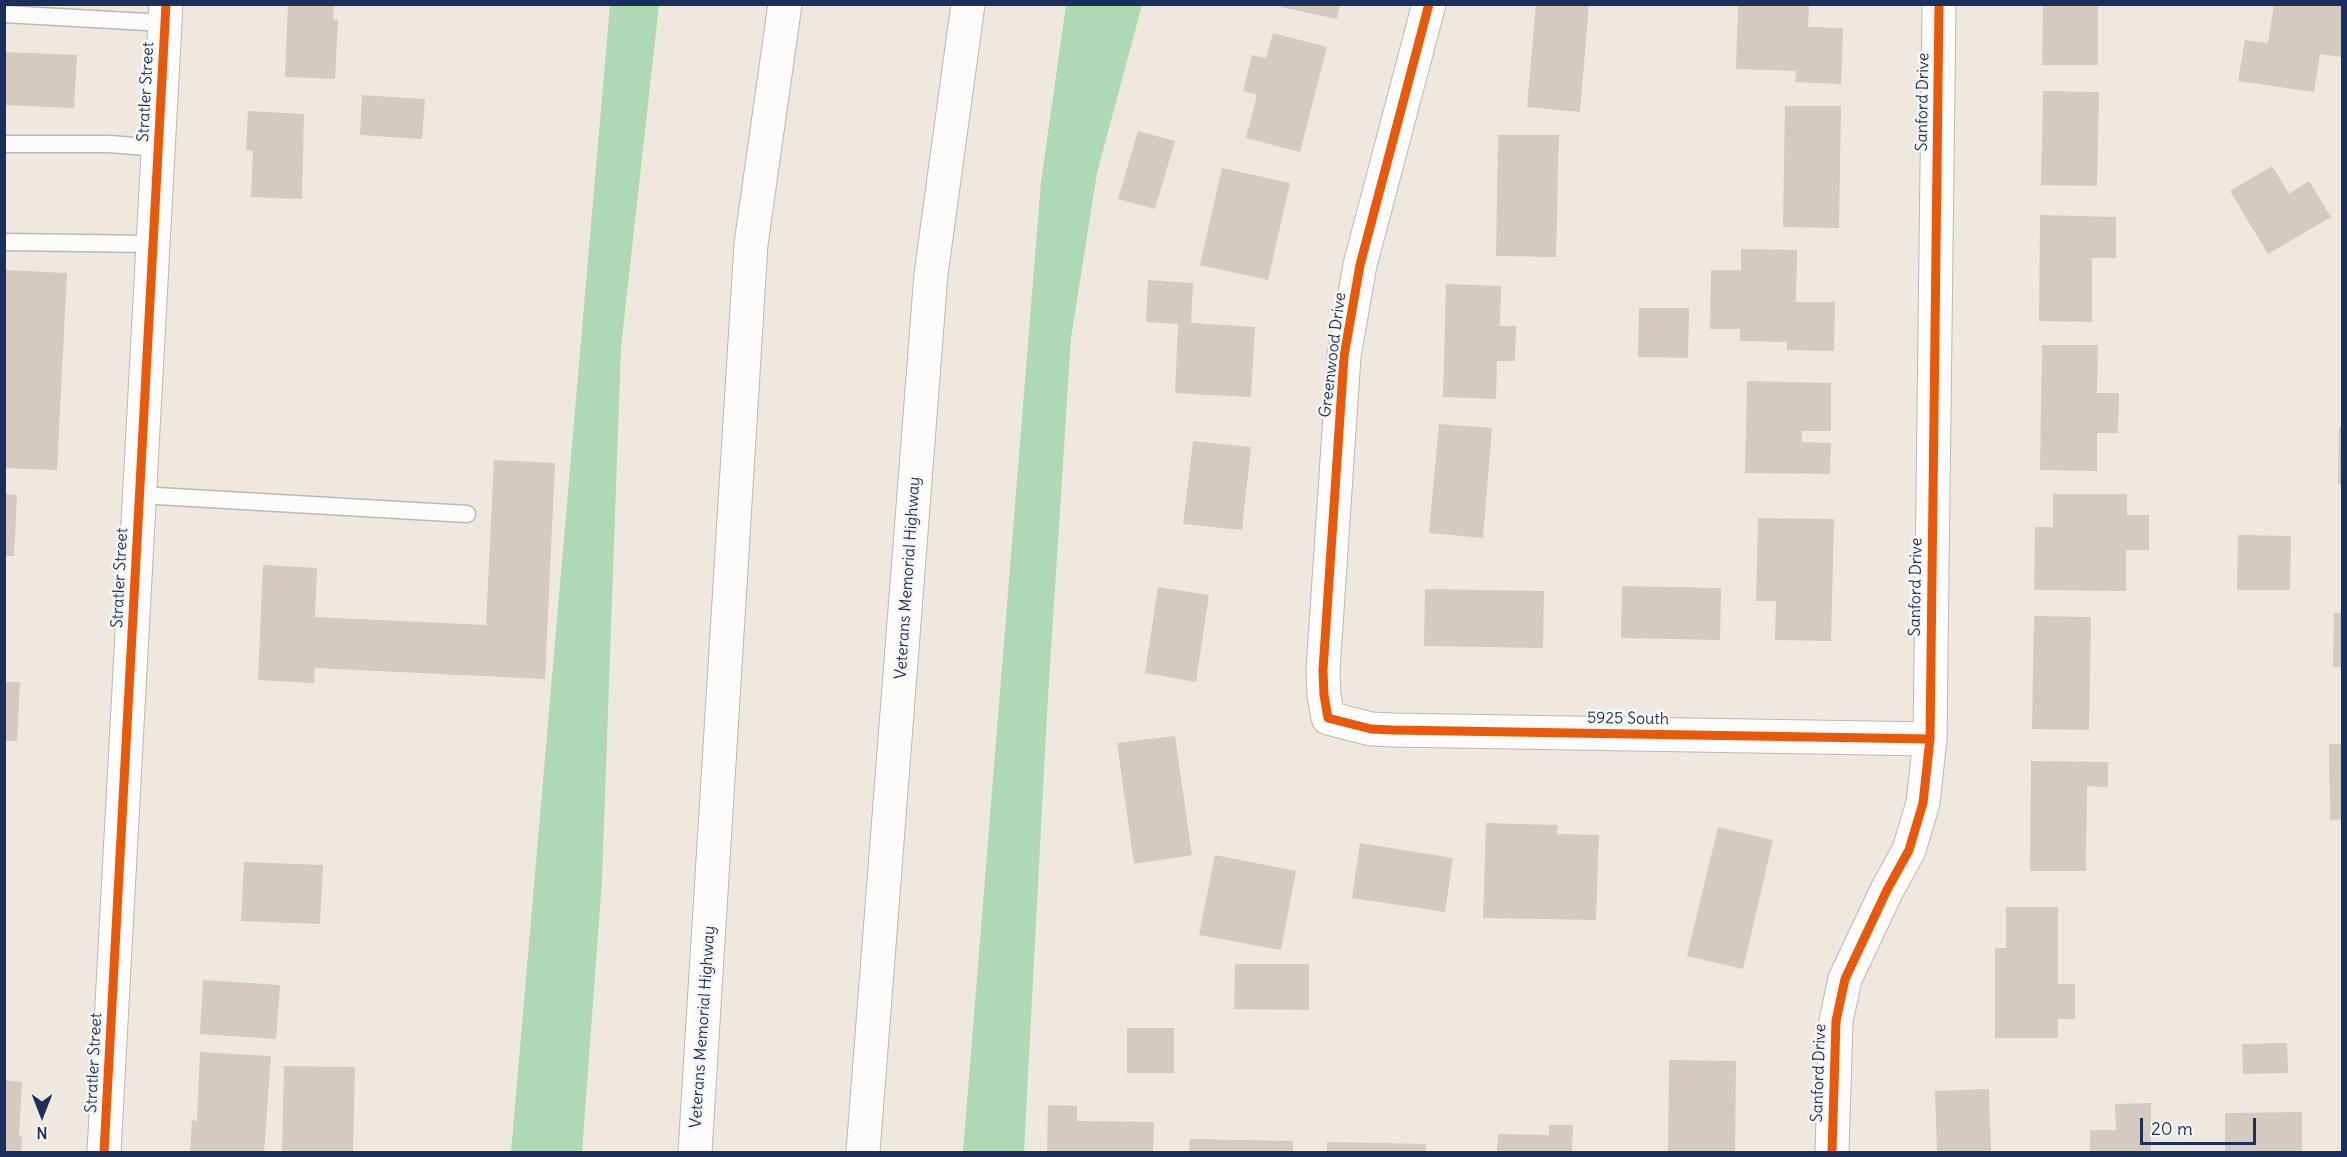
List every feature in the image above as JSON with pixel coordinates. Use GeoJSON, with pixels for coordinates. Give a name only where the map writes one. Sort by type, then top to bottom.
{"type":"FeatureCollection","features":[{"type":"Feature","properties":{"kind":"main road","name":"Veterans Memorial Highway"},"geometry":{"type":"LineString","coordinates":[[695,1152],[751,244],[785,4]]}},
{"type":"Feature","properties":{"kind":"main road","name":"Veterans Memorial Highway"},"geometry":{"type":"LineString","coordinates":[[863,1152],[931,274],[968,4]]}},
{"type":"Feature","properties":{"kind":"main road","name":"Greenwood Drive"},"geometry":{"type":"LineString","coordinates":[[1328,718],[1324,694],[1324,643],[1348,326],[1360,265],[1429,4]]}},
{"type":"Feature","properties":{"kind":"main road","name":"Sanford Drive"},"geometry":{"type":"LineString","coordinates":[[1832,1152],[1836,1021],[1845,979],[1887,890],[1909,850],[1923,804],[1930,739],[1939,4]]}},
{"type":"Feature","properties":{"kind":"main road","name":"Stratler Street"},"geometry":{"type":"LineString","coordinates":[[104,1152],[165,14]]}},
{"type":"Feature","properties":{"kind":"main road","name":"5925 South"},"geometry":{"type":"LineString","coordinates":[[1328,718],[1371,729],[1393,730],[1930,739]]}},
{"type":"Feature","properties":{"kind":"lane"},"geometry":{"type":"LineString","coordinates":[[4,14],[165,14]]}},
{"type":"Feature","properties":{"kind":"lane"},"geometry":{"type":"LineString","coordinates":[[4,144],[109,144],[159,148]]}},
{"type":"Feature","properties":{"kind":"lane"},"geometry":{"type":"LineString","coordinates":[[4,242],[154,244]]}},
{"type":"Feature","properties":{"kind":"lane"},"geometry":{"type":"LineString","coordinates":[[140,495],[467,514]]}},
{"type":"Feature","properties":{"kind":"green space"},"geometry":{"type":"Polygon","coordinates":[[[610,5],[659,5],[621,347],[602,880],[582,1152],[511,1152],[610,5]]]}},
{"type":"Feature","properties":{"kind":"green space"},"geometry":{"type":"Polygon","coordinates":[[[1066,5],[1142,5],[1097,173],[1071,338],[1047,713],[1024,1152],[963,1152],[1041,182],[1066,5]]]}},
{"type":"Feature","properties":{"kind":"building"},"geometry":{"type":"Polygon","coordinates":[[[288,4],[334,4],[333,19],[338,20],[335,79],[285,77],[288,4]]]}},
{"type":"Feature","properties":{"kind":"building"},"geometry":{"type":"Polygon","coordinates":[[[1282,4],[1340,4],[1337,19],[1281,7],[1282,4]]]}},
{"type":"Feature","properties":{"kind":"building"},"geometry":{"type":"Polygon","coordinates":[[[1536,4],[1589,4],[1580,112],[1527,107],[1536,4]]]}},
{"type":"Feature","properties":{"kind":"building"},"geometry":{"type":"Polygon","coordinates":[[[1738,4],[1809,4],[1808,27],[1843,28],[1841,84],[1795,82],[1796,71],[1736,69],[1738,4]]]}},
{"type":"Feature","properties":{"kind":"building"},"geometry":{"type":"Polygon","coordinates":[[[2043,4],[2098,4],[2098,65],[2042,65],[2043,4]]]}},
{"type":"Feature","properties":{"kind":"building"},"geometry":{"type":"Polygon","coordinates":[[[2274,4],[2342,5],[2342,57],[2320,54],[2314,92],[2238,81],[2245,40],[2268,43],[2274,4]]]}},
{"type":"Feature","properties":{"kind":"building"},"geometry":{"type":"Polygon","coordinates":[[[1273,33],[1327,47],[1300,152],[1246,138],[1257,95],[1243,91],[1252,55],[1266,58],[1273,33]]]}},
{"type":"Feature","properties":{"kind":"building"},"geometry":{"type":"Polygon","coordinates":[[[4,52],[77,55],[74,108],[4,105],[4,52]]]}},
{"type":"Feature","properties":{"kind":"building"},"geometry":{"type":"Polygon","coordinates":[[[2043,91],[2099,92],[2097,186],[2041,185],[2043,91]]]}},
{"type":"Feature","properties":{"kind":"building"},"geometry":{"type":"Polygon","coordinates":[[[362,95],[425,99],[422,139],[360,135],[362,95]]]}},
{"type":"Feature","properties":{"kind":"building"},"geometry":{"type":"Polygon","coordinates":[[[1785,106],[1841,106],[1839,228],[1783,227],[1785,106]]]}},
{"type":"Feature","properties":{"kind":"building"},"geometry":{"type":"Polygon","coordinates":[[[248,111],[304,114],[302,199],[251,197],[253,151],[246,150],[248,111]]]}},
{"type":"Feature","properties":{"kind":"building"},"geometry":{"type":"Polygon","coordinates":[[[1138,131],[1175,141],[1155,209],[1118,199],[1138,131]]]}},
{"type":"Feature","properties":{"kind":"building"},"geometry":{"type":"Polygon","coordinates":[[[1498,135],[1559,135],[1556,257],[1496,256],[1498,135]]]}},
{"type":"Feature","properties":{"kind":"building"},"geometry":{"type":"Polygon","coordinates":[[[2272,166],[2289,194],[2309,181],[2331,217],[2268,254],[2230,191],[2272,166]]]}},
{"type":"Feature","properties":{"kind":"building"},"geometry":{"type":"Polygon","coordinates":[[[1222,168],[1290,183],[1268,280],[1200,265],[1222,168]]]}},
{"type":"Feature","properties":{"kind":"building"},"geometry":{"type":"Polygon","coordinates":[[[2040,215],[2116,217],[2116,258],[2092,258],[2092,322],[2039,321],[2040,215]]]}},
{"type":"Feature","properties":{"kind":"building"},"geometry":{"type":"Polygon","coordinates":[[[1741,249],[1797,250],[1796,302],[1835,302],[1834,351],[1787,350],[1787,342],[1740,341],[1740,329],[1710,329],[1711,270],[1741,270],[1741,249]]]}},
{"type":"Feature","properties":{"kind":"building"},"geometry":{"type":"Polygon","coordinates":[[[4,270],[67,273],[57,470],[4,468],[4,270]]]}},
{"type":"Feature","properties":{"kind":"building"},"geometry":{"type":"Polygon","coordinates":[[[1148,280],[1193,283],[1191,323],[1255,327],[1251,397],[1175,393],[1178,324],[1146,322],[1148,280]]]}},
{"type":"Feature","properties":{"kind":"building"},"geometry":{"type":"Polygon","coordinates":[[[1446,284],[1501,286],[1500,326],[1516,326],[1515,361],[1497,361],[1496,399],[1443,397],[1446,284]]]}},
{"type":"Feature","properties":{"kind":"building"},"geometry":{"type":"Polygon","coordinates":[[[1639,308],[1689,308],[1688,358],[1638,357],[1639,308]]]}},
{"type":"Feature","properties":{"kind":"building"},"geometry":{"type":"Polygon","coordinates":[[[2042,345],[2098,345],[2097,393],[2119,393],[2118,433],[2097,433],[2097,471],[2040,470],[2042,345]]]}},
{"type":"Feature","properties":{"kind":"building"},"geometry":{"type":"Polygon","coordinates":[[[1747,381],[1831,383],[1831,431],[1802,431],[1802,442],[1831,443],[1830,474],[1745,473],[1747,381]]]}},
{"type":"Feature","properties":{"kind":"building"},"geometry":{"type":"Polygon","coordinates":[[[1439,424],[1492,428],[1483,538],[1429,533],[1439,424]]]}},
{"type":"Feature","properties":{"kind":"building"},"geometry":{"type":"Polygon","coordinates":[[[2339,427],[2342,427],[2342,485],[2338,484],[2339,427]]]}},
{"type":"Feature","properties":{"kind":"building"},"geometry":{"type":"Polygon","coordinates":[[[1193,441],[1251,447],[1242,530],[1183,524],[1193,441]]]}},
{"type":"Feature","properties":{"kind":"building"},"geometry":{"type":"Polygon","coordinates":[[[494,460],[555,463],[545,679],[315,668],[314,683],[258,680],[263,565],[317,568],[315,617],[486,625],[494,460]]]}},
{"type":"Feature","properties":{"kind":"building"},"geometry":{"type":"Polygon","coordinates":[[[4,494],[17,495],[14,556],[4,556],[4,494]]]}},
{"type":"Feature","properties":{"kind":"building"},"geometry":{"type":"Polygon","coordinates":[[[2053,494],[2127,494],[2127,515],[2149,515],[2149,550],[2126,550],[2126,591],[2034,590],[2035,527],[2053,527],[2053,494]]]}},
{"type":"Feature","properties":{"kind":"building"},"geometry":{"type":"Polygon","coordinates":[[[1758,518],[1834,519],[1831,641],[1775,640],[1776,601],[1756,601],[1758,518]]]}},
{"type":"Feature","properties":{"kind":"building"},"geometry":{"type":"Polygon","coordinates":[[[2238,535],[2291,536],[2290,590],[2237,590],[2238,535]]]}},
{"type":"Feature","properties":{"kind":"building"},"geometry":{"type":"Polygon","coordinates":[[[1622,586],[1721,588],[1720,640],[1621,638],[1622,586]]]}},
{"type":"Feature","properties":{"kind":"building"},"geometry":{"type":"Polygon","coordinates":[[[1158,587],[1209,595],[1196,682],[1145,673],[1158,587]]]}},
{"type":"Feature","properties":{"kind":"building"},"geometry":{"type":"Polygon","coordinates":[[[1425,589],[1544,591],[1543,648],[1424,646],[1425,589]]]}},
{"type":"Feature","properties":{"kind":"building"},"geometry":{"type":"Polygon","coordinates":[[[2334,613],[2342,613],[2342,667],[2333,667],[2334,613]]]}},
{"type":"Feature","properties":{"kind":"building"},"geometry":{"type":"Polygon","coordinates":[[[2034,616],[2091,617],[2089,730],[2032,729],[2034,616]]]}},
{"type":"Feature","properties":{"kind":"building"},"geometry":{"type":"Polygon","coordinates":[[[4,682],[20,682],[17,741],[4,741],[4,682]]]}},
{"type":"Feature","properties":{"kind":"building"},"geometry":{"type":"Polygon","coordinates":[[[1175,736],[1192,855],[1134,864],[1117,743],[1175,736]]]}},
{"type":"Feature","properties":{"kind":"building"},"geometry":{"type":"Polygon","coordinates":[[[2329,744],[2342,744],[2342,819],[2330,820],[2329,744]]]}},
{"type":"Feature","properties":{"kind":"building"},"geometry":{"type":"Polygon","coordinates":[[[2031,761],[2108,762],[2108,787],[2087,786],[2086,871],[2030,871],[2031,761]]]}},
{"type":"Feature","properties":{"kind":"building"},"geometry":{"type":"Polygon","coordinates":[[[1486,823],[1558,825],[1557,834],[1599,835],[1596,920],[1483,918],[1486,823]]]}},
{"type":"Feature","properties":{"kind":"building"},"geometry":{"type":"Polygon","coordinates":[[[1718,827],[1773,840],[1743,969],[1687,956],[1718,827]]]}},
{"type":"Feature","properties":{"kind":"building"},"geometry":{"type":"Polygon","coordinates":[[[1360,843],[1453,858],[1445,912],[1352,898],[1360,843]]]}},
{"type":"Feature","properties":{"kind":"building"},"geometry":{"type":"Polygon","coordinates":[[[1215,855],[1296,871],[1281,950],[1199,935],[1215,855]]]}},
{"type":"Feature","properties":{"kind":"building"},"geometry":{"type":"Polygon","coordinates":[[[244,862],[323,865],[320,924],[241,921],[244,862]]]}},
{"type":"Feature","properties":{"kind":"building"},"geometry":{"type":"Polygon","coordinates":[[[2006,907],[2058,907],[2058,984],[2075,984],[2075,1019],[2058,1019],[2058,1038],[1995,1038],[1995,948],[2006,948],[2006,907]]]}},
{"type":"Feature","properties":{"kind":"building"},"geometry":{"type":"Polygon","coordinates":[[[1235,964],[1309,964],[1309,1010],[1234,1009],[1235,964]]]}},
{"type":"Feature","properties":{"kind":"building"},"geometry":{"type":"Polygon","coordinates":[[[203,980],[280,985],[276,1039],[200,1034],[203,980]]]}},
{"type":"Feature","properties":{"kind":"building"},"geometry":{"type":"Polygon","coordinates":[[[1127,1028],[1174,1028],[1174,1073],[1127,1073],[1127,1028]]]}},
{"type":"Feature","properties":{"kind":"building"},"geometry":{"type":"Polygon","coordinates":[[[2287,1043],[2288,1073],[2243,1074],[2242,1044],[2287,1043]]]}},
{"type":"Feature","properties":{"kind":"building"},"geometry":{"type":"Polygon","coordinates":[[[200,1052],[271,1056],[264,1152],[190,1152],[192,1120],[197,1121],[200,1052]]]}},
{"type":"Feature","properties":{"kind":"building"},"geometry":{"type":"Polygon","coordinates":[[[1669,1060],[1736,1061],[1735,1152],[1668,1152],[1669,1060]]]}},
{"type":"Feature","properties":{"kind":"building"},"geometry":{"type":"Polygon","coordinates":[[[284,1066],[355,1067],[353,1152],[282,1152],[284,1066]]]}},
{"type":"Feature","properties":{"kind":"building"},"geometry":{"type":"Polygon","coordinates":[[[4,1080],[22,1082],[19,1135],[22,1137],[21,1152],[4,1152],[4,1080]]]}},
{"type":"Feature","properties":{"kind":"building"},"geometry":{"type":"Polygon","coordinates":[[[1989,1089],[1991,1152],[1937,1152],[1935,1091],[1989,1089]]]}},
{"type":"Feature","properties":{"kind":"building"},"geometry":{"type":"Polygon","coordinates":[[[2151,1103],[2151,1152],[2090,1152],[2090,1130],[2116,1130],[2115,1104],[2151,1103]]]}},
{"type":"Feature","properties":{"kind":"building"},"geometry":{"type":"Polygon","coordinates":[[[1048,1105],[1077,1106],[1077,1121],[1154,1122],[1153,1152],[1047,1152],[1048,1105]]]}},
{"type":"Feature","properties":{"kind":"building"},"geometry":{"type":"Polygon","coordinates":[[[2302,1112],[2302,1152],[2225,1152],[2225,1113],[2302,1112]]]}},
{"type":"Feature","properties":{"kind":"building"},"geometry":{"type":"Polygon","coordinates":[[[1549,1125],[1573,1125],[1572,1152],[1497,1152],[1498,1134],[1549,1135],[1549,1125]]]}},
{"type":"Feature","properties":{"kind":"building"},"geometry":{"type":"Polygon","coordinates":[[[1190,1139],[1293,1141],[1293,1152],[1189,1152],[1190,1139]]]}},
{"type":"Feature","properties":{"kind":"building"},"geometry":{"type":"Polygon","coordinates":[[[1327,1142],[1426,1144],[1426,1152],[1327,1152],[1327,1142]]]}},
{"type":"Feature","properties":{"kind":"cycle path"},"geometry":{"type":"LineString","coordinates":[[104,1152],[166,4]]}},
{"type":"Feature","properties":{"kind":"cycle path"},"geometry":{"type":"LineString","coordinates":[[1429,4],[1360,265],[1344,356],[1323,670],[1328,718],[1371,729],[1393,730],[1930,739]]}},
{"type":"Feature","properties":{"kind":"cycle path"},"geometry":{"type":"LineString","coordinates":[[1832,1152],[1836,1021],[1845,979],[1887,890],[1909,850],[1923,803],[1930,739],[1939,4]]}}]}
